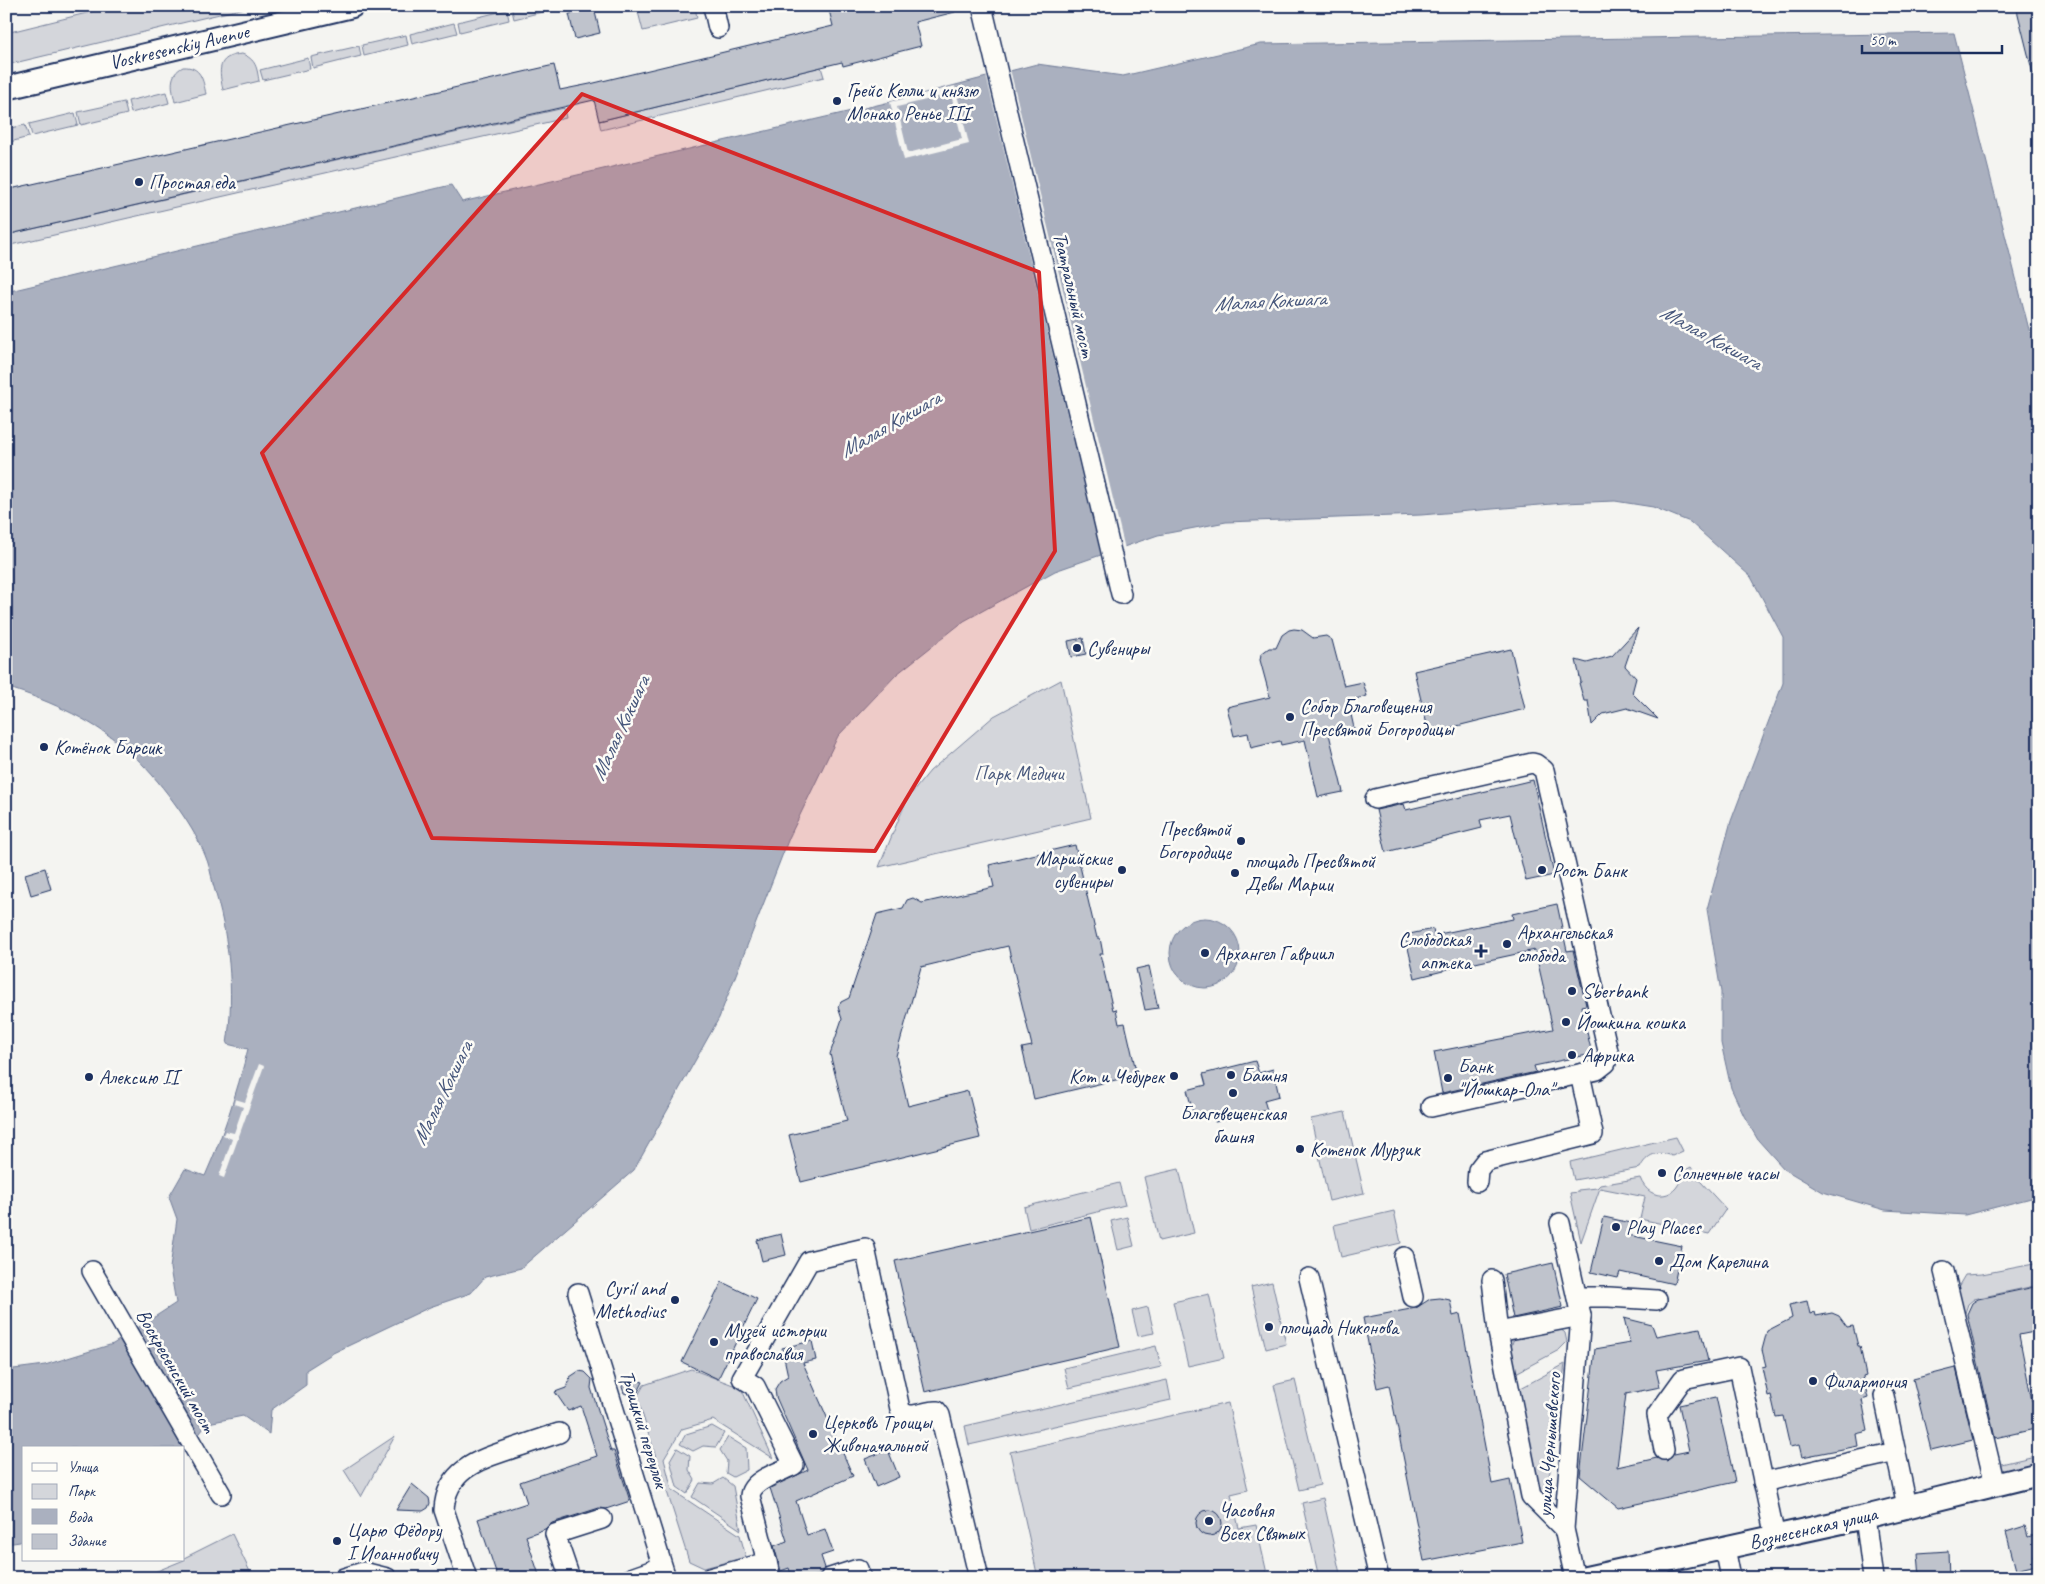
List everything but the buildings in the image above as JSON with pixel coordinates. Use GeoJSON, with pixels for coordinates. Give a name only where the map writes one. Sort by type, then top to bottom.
{"type":"FeatureCollection","features":[{"type":"Feature","properties":{"kind":"main road","name":"Voskresenskiy Avenue"},"geometry":{"type":"LineString","coordinates":[[6,88],[302,12],[352,6]]}},
{"type":"Feature","properties":{"kind":"main road","name":"Вознесенская улица"},"geometry":{"type":"LineString","coordinates":[[1586,1578],[1659,1570],[1725,1548],[2039,1474]]}},
{"type":"Feature","properties":{"kind":"street"},"geometry":{"type":"LineString","coordinates":[[713,6],[718,28]]}},
{"type":"Feature","properties":{"kind":"street","name":"Театральный мост"},"geometry":{"type":"LineString","coordinates":[[982,6],[1121,594]]}},
{"type":"Feature","properties":{"kind":"street"},"geometry":{"type":"LineString","coordinates":[[1375,799],[1536,764],[1544,770],[1608,1051],[1608,1057],[1602,1067],[1597,1070],[1432,1107]]}},
{"type":"Feature","properties":{"kind":"street"},"geometry":{"type":"LineString","coordinates":[[1477,1182],[1478,1170],[1485,1161],[1593,1134],[1580,1074]]}},
{"type":"Feature","properties":{"kind":"street","name":"улица Чернышевского"},"geometry":{"type":"LineString","coordinates":[[1560,1223],[1579,1306],[1564,1528],[1575,1578]]}},
{"type":"Feature","properties":{"kind":"street"},"geometry":{"type":"LineString","coordinates":[[710,1578],[769,1570],[750,1496],[751,1491],[755,1485],[794,1465],[755,1386],[742,1378],[809,1261],[865,1248],[900,1409],[903,1414],[908,1416],[932,1410],[937,1411],[940,1415],[979,1578]]}},
{"type":"Feature","properties":{"kind":"street"},"geometry":{"type":"LineString","coordinates":[[1404,1257],[1413,1297]]}},
{"type":"Feature","properties":{"kind":"street","name":"Воскресенский мост"},"geometry":{"type":"LineString","coordinates":[[92,1270],[221,1494]]}},
{"type":"Feature","properties":{"kind":"street"},"geometry":{"type":"LineString","coordinates":[[1944,1271],[1995,1485]]}},
{"type":"Feature","properties":{"kind":"street"},"geometry":{"type":"LineString","coordinates":[[1309,1278],[1379,1578]]}},
{"type":"Feature","properties":{"kind":"street"},"geometry":{"type":"LineString","coordinates":[[1492,1280],[1498,1332],[1531,1496],[1564,1528]]}},
{"type":"Feature","properties":{"kind":"street","name":"Троицкий переулок"},"geometry":{"type":"LineString","coordinates":[[578,1293],[664,1572]]}},
{"type":"Feature","properties":{"kind":"street"},"geometry":{"type":"LineString","coordinates":[[1498,1332],[1609,1297],[1657,1300]]}},
{"type":"Feature","properties":{"kind":"street"},"geometry":{"type":"LineString","coordinates":[[1664,1450],[1657,1415],[1683,1379],[1739,1367],[1775,1537]]}},
{"type":"Feature","properties":{"kind":"street"},"geometry":{"type":"LineString","coordinates":[[1884,1396],[1907,1506]]}},
{"type":"Feature","properties":{"kind":"street"},"geometry":{"type":"LineString","coordinates":[[467,1578],[444,1510],[448,1489],[462,1472],[480,1460],[559,1433]]}},
{"type":"Feature","properties":{"kind":"street"},"geometry":{"type":"LineString","coordinates":[[1763,1482],[1896,1452]]}},
{"type":"Feature","properties":{"kind":"street"},"geometry":{"type":"LineString","coordinates":[[1865,1516],[1873,1578]]}},
{"type":"Feature","properties":{"kind":"street"},"geometry":{"type":"LineString","coordinates":[[570,1578],[555,1534],[602,1518]]}},
{"type":"Feature","properties":{"kind":"street"},"geometry":{"type":"LineString","coordinates":[[1725,1548],[1731,1578]]}},
{"type":"Feature","properties":{"kind":"street"},"geometry":{"type":"LineString","coordinates":[[830,1578],[858,1569],[861,1578]]}},
{"type":"Feature","properties":{"kind":"street"},"geometry":{"type":"LineString","coordinates":[[344,1578],[363,1572],[387,1578]]}},
{"type":"Feature","properties":{"kind":"street"},"geometry":{"type":"LineString","coordinates":[[631,1578],[664,1572]]}},
{"type":"Feature","properties":{"kind":"highlighted area"},"geometry":{"type":"Polygon","coordinates":[[[582,94],[1039,272],[1055,551],[875,851],[432,838],[262,453],[582,94]]]}},
{"type":"Feature","properties":{"kind":"green space"},"geometry":{"type":"Polygon","coordinates":[[[115,6],[253,6],[6,65],[6,33],[115,6]]]}},
{"type":"Feature","properties":{"kind":"green space"},"geometry":{"type":"Polygon","coordinates":[[[511,6],[545,6],[546,11],[514,19],[511,6]]]}},
{"type":"Feature","properties":{"kind":"green space"},"geometry":{"type":"Polygon","coordinates":[[[644,6],[695,6],[697,18],[643,31],[637,8],[644,6]]]}},
{"type":"Feature","properties":{"kind":"green space"},"geometry":{"type":"Polygon","coordinates":[[[507,10],[509,20],[460,32],[458,22],[507,10]]]}},
{"type":"Feature","properties":{"kind":"green space"},"geometry":{"type":"Polygon","coordinates":[[[454,23],[457,33],[412,44],[410,34],[454,23]]]}},
{"type":"Feature","properties":{"kind":"green space"},"geometry":{"type":"Polygon","coordinates":[[[406,35],[408,45],[364,56],[362,45],[406,35]]]}},
{"type":"Feature","properties":{"kind":"green space"},"geometry":{"type":"Polygon","coordinates":[[[359,46],[361,56],[313,68],[311,57],[359,46]]]}},
{"type":"Feature","properties":{"kind":"green space"},"geometry":{"type":"Polygon","coordinates":[[[242,54],[253,61],[259,81],[223,90],[221,66],[228,58],[242,54]]]}},
{"type":"Feature","properties":{"kind":"green space"},"geometry":{"type":"Polygon","coordinates":[[[308,58],[310,69],[263,80],[260,70],[308,58]]]}},
{"type":"Feature","properties":{"kind":"green space"},"geometry":{"type":"Polygon","coordinates":[[[183,67],[189,67],[197,71],[202,79],[206,94],[175,102],[172,82],[175,74],[183,67]]]}},
{"type":"Feature","properties":{"kind":"green space"},"geometry":{"type":"Polygon","coordinates":[[[821,67],[824,77],[601,130],[599,121],[821,67]]]}},
{"type":"Feature","properties":{"kind":"green space"},"geometry":{"type":"Polygon","coordinates":[[[166,92],[169,103],[131,113],[128,101],[166,92]]]}},
{"type":"Feature","properties":{"kind":"green space"},"geometry":{"type":"Polygon","coordinates":[[[124,102],[127,114],[81,125],[78,112],[124,102]]]}},
{"type":"Feature","properties":{"kind":"green space"},"geometry":{"type":"Polygon","coordinates":[[[564,108],[566,118],[6,246],[6,235],[564,108]]]}},
{"type":"Feature","properties":{"kind":"green space"},"geometry":{"type":"Polygon","coordinates":[[[75,113],[78,125],[32,136],[29,124],[75,113]]]}},
{"type":"Feature","properties":{"kind":"green space"},"geometry":{"type":"Polygon","coordinates":[[[25,125],[29,137],[6,143],[6,129],[25,125]]]}},
{"type":"Feature","properties":{"kind":"green space","name":"Парк Медичи"},"geometry":{"type":"Polygon","coordinates":[[[1061,680],[1091,818],[879,867],[907,799],[930,771],[994,716],[1061,680]]]}},
{"type":"Feature","properties":{"kind":"green space"},"geometry":{"type":"Polygon","coordinates":[[[1345,1112],[1364,1193],[1329,1201],[1311,1119],[1345,1112]]]}},
{"type":"Feature","properties":{"kind":"green space"},"geometry":{"type":"Polygon","coordinates":[[[1676,1137],[1683,1151],[1672,1156],[1662,1153],[1653,1154],[1646,1159],[1640,1168],[1574,1180],[1570,1162],[1676,1137]]]}},
{"type":"Feature","properties":{"kind":"green space"},"geometry":{"type":"Polygon","coordinates":[[[1691,1167],[1701,1182],[1726,1209],[1709,1234],[1640,1219],[1645,1197],[1600,1188],[1581,1242],[1570,1193],[1597,1188],[1600,1185],[1640,1178],[1650,1192],[1664,1195],[1676,1188],[1682,1172],[1691,1167]]]}},
{"type":"Feature","properties":{"kind":"green space"},"geometry":{"type":"Polygon","coordinates":[[[1179,1169],[1194,1233],[1159,1241],[1144,1177],[1179,1169]]]}},
{"type":"Feature","properties":{"kind":"green space"},"geometry":{"type":"Polygon","coordinates":[[[1119,1183],[1125,1205],[1029,1229],[1024,1207],[1119,1183]]]}},
{"type":"Feature","properties":{"kind":"green space"},"geometry":{"type":"Polygon","coordinates":[[[1394,1211],[1401,1243],[1341,1257],[1334,1225],[1394,1211]]]}},
{"type":"Feature","properties":{"kind":"green space"},"geometry":{"type":"Polygon","coordinates":[[[1127,1217],[1134,1246],[1118,1250],[1111,1221],[1127,1217]]]}},
{"type":"Feature","properties":{"kind":"green space"},"geometry":{"type":"Polygon","coordinates":[[[2039,1263],[2039,1285],[1974,1299],[1968,1304],[1965,1313],[1959,1314],[1955,1292],[1965,1275],[1982,1274],[2039,1263]]]}},
{"type":"Feature","properties":{"kind":"green space"},"geometry":{"type":"Polygon","coordinates":[[[1272,1282],[1286,1344],[1266,1349],[1251,1287],[1272,1282]]]}},
{"type":"Feature","properties":{"kind":"green space"},"geometry":{"type":"Polygon","coordinates":[[[1209,1294],[1224,1358],[1188,1366],[1173,1302],[1209,1294]]]}},
{"type":"Feature","properties":{"kind":"green space"},"geometry":{"type":"Polygon","coordinates":[[[1148,1307],[1154,1333],[1138,1336],[1132,1311],[1148,1307]]]}},
{"type":"Feature","properties":{"kind":"green space"},"geometry":{"type":"Polygon","coordinates":[[[1557,1326],[1565,1333],[1567,1342],[1559,1350],[1516,1373],[1511,1348],[1514,1337],[1557,1326]]]}},
{"type":"Feature","properties":{"kind":"green space"},"geometry":{"type":"Polygon","coordinates":[[[1156,1346],[1161,1367],[1069,1388],[1064,1368],[1156,1346]]]}},
{"type":"Feature","properties":{"kind":"green space"},"geometry":{"type":"Polygon","coordinates":[[[1565,1364],[1547,1492],[1536,1494],[1519,1389],[1565,1364]]]}},
{"type":"Feature","properties":{"kind":"green space"},"geometry":{"type":"Polygon","coordinates":[[[691,1369],[741,1388],[773,1458],[713,1420],[682,1429],[664,1459],[672,1490],[740,1535],[746,1557],[704,1568],[689,1561],[637,1397],[644,1385],[691,1369]]]}},
{"type":"Feature","properties":{"kind":"green space"},"geometry":{"type":"Polygon","coordinates":[[[1167,1380],[1171,1400],[969,1445],[965,1426],[1167,1380]]]}},
{"type":"Feature","properties":{"kind":"green space"},"geometry":{"type":"Polygon","coordinates":[[[1295,1380],[1320,1485],[1299,1490],[1274,1385],[1295,1380]]]}},
{"type":"Feature","properties":{"kind":"green space"},"geometry":{"type":"Polygon","coordinates":[[[1228,1403],[1248,1490],[1231,1494],[1239,1528],[1256,1525],[1268,1578],[1038,1578],[1010,1452],[1228,1403]]]}},
{"type":"Feature","properties":{"kind":"green space"},"geometry":{"type":"Polygon","coordinates":[[[712,1426],[724,1433],[716,1447],[703,1446],[693,1451],[680,1444],[686,1434],[712,1426]]]}},
{"type":"Feature","properties":{"kind":"green space"},"geometry":{"type":"Polygon","coordinates":[[[395,1436],[361,1497],[344,1470],[395,1436]]]}},
{"type":"Feature","properties":{"kind":"green space"},"geometry":{"type":"Polygon","coordinates":[[[728,1437],[746,1448],[747,1470],[733,1477],[726,1473],[727,1461],[720,1450],[728,1437]]]}},
{"type":"Feature","properties":{"kind":"green space"},"geometry":{"type":"Polygon","coordinates":[[[677,1448],[690,1456],[689,1470],[695,1480],[687,1494],[677,1487],[670,1460],[677,1448]]]}},
{"type":"Feature","properties":{"kind":"green space"},"geometry":{"type":"Polygon","coordinates":[[[2039,1455],[2039,1464],[1996,1473],[1993,1466],[2039,1455]]]}},
{"type":"Feature","properties":{"kind":"green space"},"geometry":{"type":"Polygon","coordinates":[[[723,1478],[733,1486],[741,1530],[692,1497],[700,1483],[713,1484],[723,1478]]]}},
{"type":"Feature","properties":{"kind":"green space"},"geometry":{"type":"Polygon","coordinates":[[[1323,1498],[1341,1578],[1319,1578],[1302,1503],[1323,1498]]]}},
{"type":"Feature","properties":{"kind":"green space"},"geometry":{"type":"Polygon","coordinates":[[[232,1534],[253,1578],[140,1578],[179,1562],[185,1562],[185,1558],[232,1534]]]}},
{"type":"Feature","properties":{"kind":"water","name":"Малая Кокшага"},"geometry":{"type":"Polygon","coordinates":[[[1954,33],[2039,369],[2039,1196],[1965,1215],[1885,1210],[1823,1192],[1784,1169],[1758,1140],[1744,1116],[1731,1088],[1721,1043],[1721,992],[1707,909],[1731,821],[1783,683],[1783,637],[1751,577],[1690,522],[1653,507],[1615,501],[1564,503],[1421,515],[1226,522],[1158,535],[1055,571],[964,621],[897,674],[838,736],[789,838],[719,1018],[634,1170],[521,1268],[485,1277],[471,1293],[430,1307],[333,1353],[306,1370],[306,1385],[271,1410],[269,1434],[243,1416],[208,1423],[185,1452],[185,1446],[22,1446],[22,1540],[6,1544],[6,1370],[45,1365],[113,1344],[176,1303],[170,1268],[177,1219],[169,1197],[185,1169],[205,1176],[229,1114],[248,1049],[227,1044],[230,983],[227,943],[210,869],[199,842],[183,815],[142,764],[104,732],[89,722],[56,706],[6,687],[6,292],[451,185],[462,202],[890,102],[1037,64],[1123,76],[1261,44],[1954,33]]]}},
{"type":"Feature","properties":{"kind":"water"},"geometry":{"type":"Polygon","coordinates":[[[1205,918],[1224,924],[1234,934],[1240,953],[1234,972],[1224,982],[1205,988],[1186,982],[1176,972],[1170,953],[1176,934],[1186,924],[1205,918]]]}},
{"type":"Feature","properties":{"kind":"pier"},"geometry":{"type":"Polygon","coordinates":[[[1010,69],[1125,549],[1101,557],[986,75],[1010,69]]]}},
{"type":"Feature","properties":{"kind":"pier"},"geometry":{"type":"Polygon","coordinates":[[[955,86],[969,144],[904,160],[890,102],[955,86]],[[951,94],[897,107],[908,153],[962,139],[951,94]]]}},
{"type":"Feature","properties":{"kind":"pier"},"geometry":{"type":"Polygon","coordinates":[[[259,1064],[264,1066],[224,1178],[219,1176],[232,1139],[223,1135],[225,1131],[234,1133],[243,1107],[234,1104],[235,1099],[245,1102],[259,1064]]]}},
{"type":"Feature","properties":{"kind":"place","name":"Грейс Келли и князю Монако Ренье III"},"geometry":{"type":"Point","coordinates":[837,101]}},
{"type":"Feature","properties":{"kind":"place","name":"Простая еда"},"geometry":{"type":"Point","coordinates":[139,182]}},
{"type":"Feature","properties":{"kind":"place","name":"Сувениры"},"geometry":{"type":"Point","coordinates":[1077,648]}},
{"type":"Feature","properties":{"kind":"place","name":"Собор Благовещения Пресвятой Богородицы"},"geometry":{"type":"Point","coordinates":[1290,717]}},
{"type":"Feature","properties":{"kind":"place","name":"Котёнок Барсик"},"geometry":{"type":"Point","coordinates":[44,747]}},
{"type":"Feature","properties":{"kind":"place","name":"Пресвятой Богородице"},"geometry":{"type":"Point","coordinates":[1241,841]}},
{"type":"Feature","properties":{"kind":"place","name":"Марийские сувениры"},"geometry":{"type":"Point","coordinates":[1122,870]}},
{"type":"Feature","properties":{"kind":"place","name":"Рост Банк"},"geometry":{"type":"Point","coordinates":[1542,870]}},
{"type":"Feature","properties":{"kind":"place","name":"площадь Пресвятой Девы Марии"},"geometry":{"type":"Point","coordinates":[1235,873]}},
{"type":"Feature","properties":{"kind":"place","name":"Архангельская слобода"},"geometry":{"type":"Point","coordinates":[1507,944]}},
{"type":"Feature","properties":{"kind":"place","name":"Слободская аптека"},"geometry":{"type":"Point","coordinates":[1481,951]}},
{"type":"Feature","properties":{"kind":"place","name":"Архангел Гавриил"},"geometry":{"type":"Point","coordinates":[1205,953]}},
{"type":"Feature","properties":{"kind":"place","name":"Sberbank"},"geometry":{"type":"Point","coordinates":[1572,991]}},
{"type":"Feature","properties":{"kind":"place","name":"Йошкина кошка"},"geometry":{"type":"Point","coordinates":[1566,1022]}},
{"type":"Feature","properties":{"kind":"place","name":"Африка"},"geometry":{"type":"Point","coordinates":[1572,1055]}},
{"type":"Feature","properties":{"kind":"place","name":"Башня"},"geometry":{"type":"Point","coordinates":[1231,1075]}},
{"type":"Feature","properties":{"kind":"place","name":"Кот и Чебурек"},"geometry":{"type":"Point","coordinates":[1174,1076]}},
{"type":"Feature","properties":{"kind":"place","name":"Алексию II"},"geometry":{"type":"Point","coordinates":[89,1077]}},
{"type":"Feature","properties":{"kind":"place","name":"Банк \"Йошкар-Ола\""},"geometry":{"type":"Point","coordinates":[1448,1078]}},
{"type":"Feature","properties":{"kind":"place","name":"Благовещенская башня"},"geometry":{"type":"Point","coordinates":[1233,1093]}},
{"type":"Feature","properties":{"kind":"place","name":"Котенок Мурзик"},"geometry":{"type":"Point","coordinates":[1300,1149]}},
{"type":"Feature","properties":{"kind":"place","name":"Солнечные часы"},"geometry":{"type":"Point","coordinates":[1662,1173]}},
{"type":"Feature","properties":{"kind":"place","name":"Play Places"},"geometry":{"type":"Point","coordinates":[1616,1227]}},
{"type":"Feature","properties":{"kind":"place","name":"Дом Карелина"},"geometry":{"type":"Point","coordinates":[1659,1261]}},
{"type":"Feature","properties":{"kind":"place","name":"Cyril and Methodius"},"geometry":{"type":"Point","coordinates":[675,1300]}},
{"type":"Feature","properties":{"kind":"place","name":"площадь Никонова"},"geometry":{"type":"Point","coordinates":[1269,1327]}},
{"type":"Feature","properties":{"kind":"place","name":"Музей истории православия"},"geometry":{"type":"Point","coordinates":[714,1342]}},
{"type":"Feature","properties":{"kind":"place","name":"Филармония"},"geometry":{"type":"Point","coordinates":[1813,1381]}},
{"type":"Feature","properties":{"kind":"place","name":"Церковь Троицы Живоначальной"},"geometry":{"type":"Point","coordinates":[813,1434]}},
{"type":"Feature","properties":{"kind":"place","name":"Часовня Всех Святых"},"geometry":{"type":"Point","coordinates":[1209,1521]}},
{"type":"Feature","properties":{"kind":"place","name":"Царю Фёдору I Иоанновичу"},"geometry":{"type":"Point","coordinates":[337,1541]}}]}
